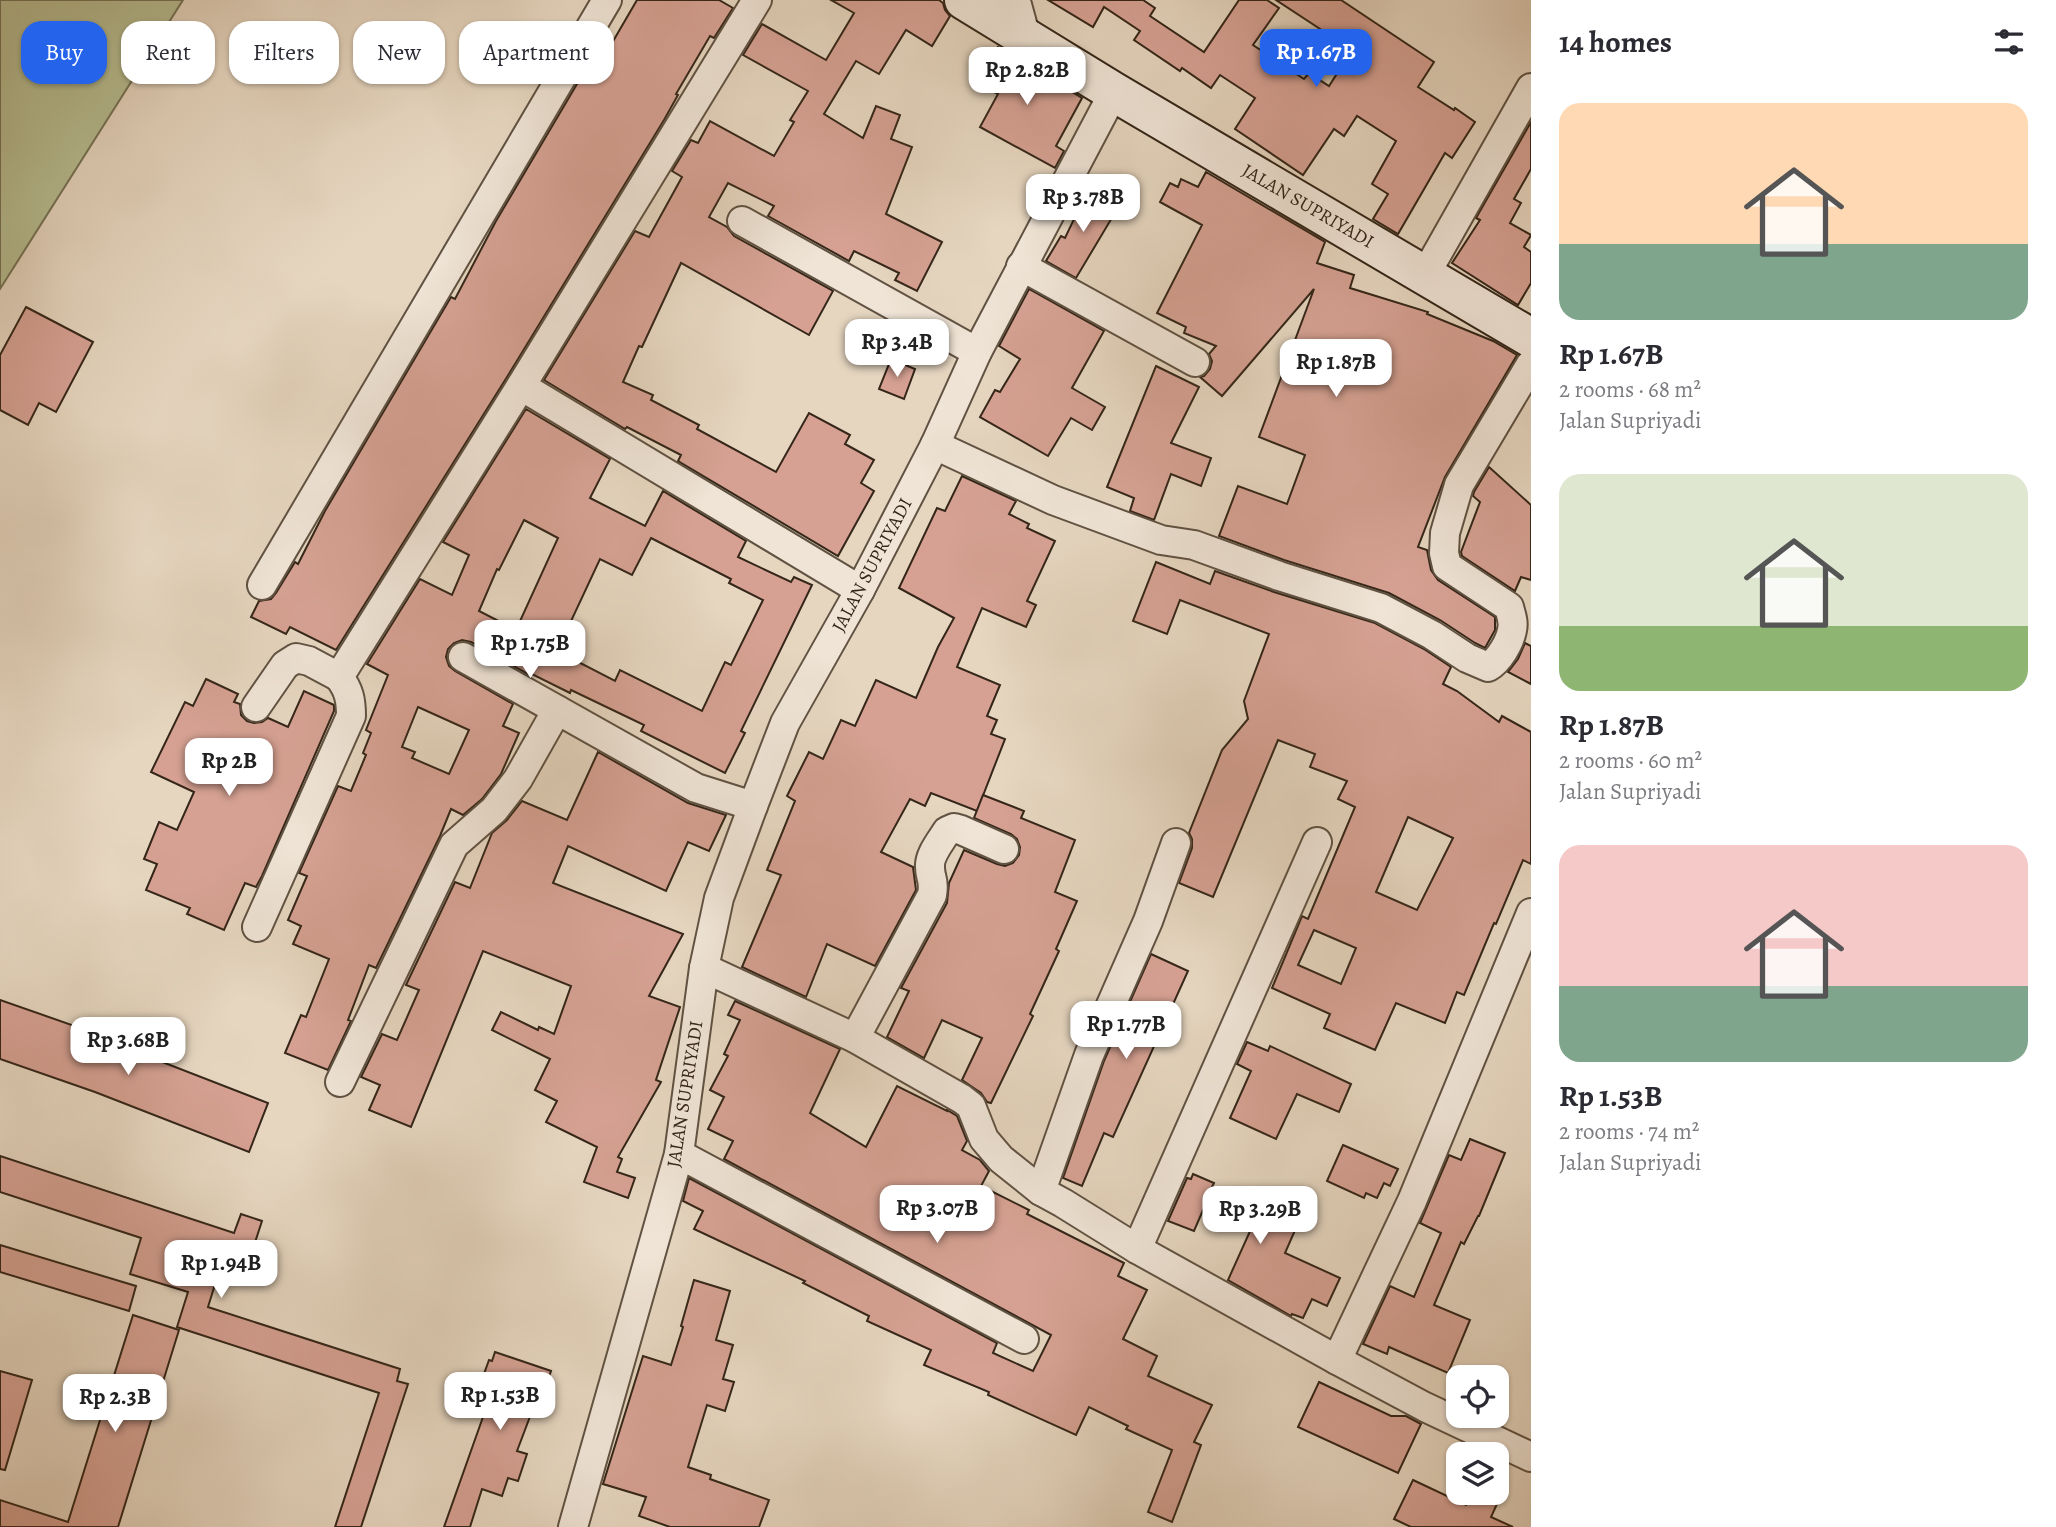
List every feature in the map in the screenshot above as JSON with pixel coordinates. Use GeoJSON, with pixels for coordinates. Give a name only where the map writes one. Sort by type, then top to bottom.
{"type":"FeatureCollection","features":[{"type":"Feature","properties":{"kind":"main road"},"geometry":{"type":"LineString","coordinates":[[964,0],[1114,92]]}},
{"type":"Feature","properties":{"kind":"main road","name":"JALAN SUPRIYADI"},"geometry":{"type":"LineString","coordinates":[[1114,92],[1531,338]]}},
{"type":"Feature","properties":{"kind":"street"},"geometry":{"type":"LineString","coordinates":[[262,585],[607,0]]}},
{"type":"Feature","properties":{"kind":"street"},"geometry":{"type":"LineString","coordinates":[[339,677],[522,386],[757,0]]}},
{"type":"Feature","properties":{"kind":"street"},"geometry":{"type":"LineString","coordinates":[[1014,0],[1026,38]]}},
{"type":"Feature","properties":{"kind":"street"},"geometry":{"type":"LineString","coordinates":[[1424,275],[1531,88]]}},
{"type":"Feature","properties":{"kind":"street","name":"JALAN SUPRIYADI"},"geometry":{"type":"LineString","coordinates":[[573,1527],[679,1154],[704,968],[719,898],[753,806],[785,723],[860,590],[935,445],[976,352],[1114,92]]}},
{"type":"Feature","properties":{"kind":"street"},"geometry":{"type":"LineString","coordinates":[[742,221],[976,352]]}},
{"type":"Feature","properties":{"kind":"street"},"geometry":{"type":"LineString","coordinates":[[1021,266],[1195,362]]}},
{"type":"Feature","properties":{"kind":"street"},"geometry":{"type":"LineString","coordinates":[[935,445],[1053,500],[1161,540],[1194,545],[1279,576],[1381,608],[1432,635],[1467,659],[1488,667],[1494,664],[1512,631],[1513,620],[1509,607],[1447,566],[1444,553],[1445,533],[1458,485],[1531,364]]}},
{"type":"Feature","properties":{"kind":"street"},"geometry":{"type":"LineString","coordinates":[[522,386],[860,590]]}},
{"type":"Feature","properties":{"kind":"street"},"geometry":{"type":"LineString","coordinates":[[463,657],[696,788],[753,806]]}},
{"type":"Feature","properties":{"kind":"street"},"geometry":{"type":"LineString","coordinates":[[256,707],[285,665],[296,658],[309,661],[339,677],[348,688],[351,699],[351,716],[257,928]]}},
{"type":"Feature","properties":{"kind":"street"},"geometry":{"type":"LineString","coordinates":[[340,1082],[454,845],[480,824],[502,800],[518,779],[557,710]]}},
{"type":"Feature","properties":{"kind":"street"},"geometry":{"type":"LineString","coordinates":[[855,1038],[932,895],[934,884],[929,870],[930,862],[947,831],[954,828],[961,830],[1004,849]]}},
{"type":"Feature","properties":{"kind":"street"},"geometry":{"type":"LineString","coordinates":[[1137,1249],[1317,842]]}},
{"type":"Feature","properties":{"kind":"street"},"geometry":{"type":"LineString","coordinates":[[1041,1191],[1089,1055],[1148,921],[1176,843]]}},
{"type":"Feature","properties":{"kind":"street"},"geometry":{"type":"LineString","coordinates":[[1337,1360],[1412,1200],[1531,913]]}},
{"type":"Feature","properties":{"kind":"street"},"geometry":{"type":"LineString","coordinates":[[704,968],[855,1038],[962,1099],[971,1106],[984,1139],[1001,1159],[1041,1191],[1137,1249],[1425,1407],[1531,1457]]}},
{"type":"Feature","properties":{"kind":"street"},"geometry":{"type":"LineString","coordinates":[[679,1154],[1024,1339]]}},
{"type":"Feature","properties":{"kind":"green space"},"geometry":{"type":"Polygon","coordinates":[[[0,0],[183,0],[170,21],[121,21],[121,84],[130,84],[0,289],[0,0]]]}},
{"type":"Feature","properties":{"kind":"building"},"geometry":{"type":"Polygon","coordinates":[[[637,0],[719,0],[733,8],[714,38],[710,36],[664,120],[336,650],[290,627],[286,634],[251,617],[259,601],[271,599],[295,562],[298,564],[325,511],[451,297],[455,299],[496,221],[577,84],[614,84],[614,40],[637,0]]]}},
{"type":"Feature","properties":{"kind":"building"},"geometry":{"type":"Polygon","coordinates":[[[831,0],[939,0],[950,16],[932,46],[906,30],[879,74],[856,61],[824,114],[863,138],[876,106],[900,115],[891,139],[912,147],[886,214],[942,242],[917,291],[895,280],[899,273],[854,251],[849,261],[768,216],[774,206],[728,183],[709,217],[727,227],[734,236],[833,291],[809,335],[681,263],[623,382],[653,395],[651,400],[699,425],[697,429],[776,472],[809,413],[850,435],[845,444],[874,460],[861,483],[874,491],[838,556],[678,461],[681,455],[627,427],[625,429],[544,380],[635,231],[649,237],[682,177],[672,171],[691,140],[698,143],[710,121],[774,156],[794,122],[790,120],[808,91],[743,55],[762,24],[826,60],[854,13],[831,0]]]}},
{"type":"Feature","properties":{"kind":"building"},"geometry":{"type":"Polygon","coordinates":[[[1048,0],[1143,0],[1155,8],[1150,16],[1204,52],[1239,0],[1267,0],[1279,8],[1253,45],[1304,79],[1309,73],[1329,86],[1352,50],[1276,0],[1341,0],[1434,62],[1418,87],[1475,122],[1452,158],[1445,153],[1398,234],[1373,219],[1388,194],[1372,184],[1396,141],[1357,116],[1344,136],[1334,129],[1303,175],[1235,129],[1255,98],[1220,75],[1211,88],[1182,68],[1180,71],[1134,40],[1140,31],[1104,7],[1093,27],[1048,0]]]}},
{"type":"Feature","properties":{"kind":"building"},"geometry":{"type":"Polygon","coordinates":[[[998,47],[1082,98],[1056,146],[1064,151],[1055,168],[980,127],[998,94],[978,83],[998,47]]]}},
{"type":"Feature","properties":{"kind":"building"},"geometry":{"type":"Polygon","coordinates":[[[1531,122],[1531,169],[1514,199],[1521,203],[1510,223],[1531,235],[1524,247],[1531,252],[1531,283],[1518,305],[1452,263],[1480,220],[1476,218],[1531,122]]]}},
{"type":"Feature","properties":{"kind":"building"},"geometry":{"type":"Polygon","coordinates":[[[1206,172],[1325,242],[1317,263],[1354,275],[1350,288],[1428,312],[1427,314],[1493,341],[1517,355],[1445,477],[1418,547],[1427,550],[1431,570],[1438,580],[1495,617],[1495,630],[1485,648],[1389,593],[1219,536],[1238,486],[1287,504],[1305,455],[1259,437],[1314,289],[1222,396],[1200,377],[1210,369],[1212,361],[1209,354],[1216,346],[1184,333],[1186,327],[1157,313],[1202,225],[1160,202],[1170,183],[1178,187],[1181,179],[1198,187],[1206,172]]]}},
{"type":"Feature","properties":{"kind":"building"},"geometry":{"type":"Polygon","coordinates":[[[1088,190],[1119,206],[1076,278],[1046,261],[1061,236],[1065,238],[1088,190]]]}},
{"type":"Feature","properties":{"kind":"building"},"geometry":{"type":"Polygon","coordinates":[[[1029,289],[1104,331],[1072,388],[1105,407],[1092,430],[1071,418],[1048,456],[980,417],[995,390],[1000,392],[1020,359],[999,346],[1029,289]]]}},
{"type":"Feature","properties":{"kind":"building"},"geometry":{"type":"Polygon","coordinates":[[[26,307],[93,342],[56,412],[39,403],[28,425],[0,410],[0,355],[26,307]]]}},
{"type":"Feature","properties":{"kind":"building"},"geometry":{"type":"Polygon","coordinates":[[[891,359],[915,369],[904,399],[879,389],[891,359]]]}},
{"type":"Feature","properties":{"kind":"building"},"geometry":{"type":"Polygon","coordinates":[[[1156,366],[1199,387],[1171,443],[1211,458],[1201,486],[1171,474],[1154,520],[1130,511],[1134,498],[1107,487],[1156,366]]]}},
{"type":"Feature","properties":{"kind":"building"},"geometry":{"type":"Polygon","coordinates":[[[526,409],[610,459],[590,498],[645,526],[663,491],[746,541],[738,557],[791,582],[794,577],[812,585],[741,731],[745,733],[725,773],[641,731],[644,725],[571,690],[570,693],[528,674],[471,642],[462,640],[448,649],[446,657],[449,666],[513,704],[503,726],[519,733],[501,774],[482,799],[463,815],[451,809],[376,968],[369,965],[348,1020],[351,1021],[328,1070],[285,1053],[301,1015],[306,1017],[329,959],[293,944],[301,926],[288,920],[307,876],[299,873],[338,786],[351,791],[366,755],[363,753],[371,733],[366,730],[388,675],[367,664],[420,579],[452,595],[469,555],[443,542],[526,409]],[[524,520],[499,570],[497,569],[479,611],[516,630],[558,538],[524,520]],[[651,538],[632,575],[600,559],[557,651],[615,681],[620,670],[702,711],[725,662],[731,665],[763,600],[729,583],[731,579],[651,538]],[[418,707],[402,747],[415,752],[412,758],[449,774],[469,730],[418,707]]]}},
{"type":"Feature","properties":{"kind":"building"},"geometry":{"type":"Polygon","coordinates":[[[1489,467],[1531,505],[1531,580],[1521,577],[1515,591],[1462,556],[1461,552],[1480,502],[1473,496],[1474,492],[1489,467]]]}},
{"type":"Feature","properties":{"kind":"building"},"geometry":{"type":"Polygon","coordinates":[[[962,476],[1016,501],[1009,514],[1029,524],[1027,528],[1055,541],[1027,601],[1036,605],[1026,627],[982,608],[957,667],[1000,685],[987,716],[997,720],[991,734],[1005,739],[977,811],[931,793],[925,806],[910,799],[881,852],[913,867],[916,890],[875,966],[827,944],[806,997],[742,967],[781,875],[767,870],[795,801],[787,796],[809,752],[823,759],[841,720],[855,726],[876,680],[916,698],[954,618],[899,588],[937,508],[945,511],[962,476]]]}},
{"type":"Feature","properties":{"kind":"building"},"geometry":{"type":"Polygon","coordinates":[[[1156,562],[1210,584],[1215,571],[1375,623],[1451,667],[1443,684],[1499,722],[1502,716],[1531,732],[1531,864],[1523,860],[1464,995],[1457,992],[1445,1023],[1396,1003],[1375,1050],[1324,1028],[1330,1014],[1272,988],[1302,916],[1308,919],[1355,807],[1338,799],[1347,781],[1310,767],[1315,754],[1278,740],[1213,897],[1179,883],[1192,848],[1189,833],[1222,750],[1248,719],[1244,701],[1269,634],[1180,600],[1167,634],[1133,621],[1156,562]],[[1408,817],[1376,892],[1417,910],[1453,838],[1408,817]],[[1314,930],[1298,965],[1341,984],[1356,948],[1314,930]]]}},
{"type":"Feature","properties":{"kind":"building"},"geometry":{"type":"Polygon","coordinates":[[[1525,643],[1531,646],[1531,684],[1508,672],[1525,643]]]}},
{"type":"Feature","properties":{"kind":"building"},"geometry":{"type":"Polygon","coordinates":[[[206,679],[238,694],[234,702],[240,704],[241,715],[254,723],[268,718],[288,727],[304,691],[334,705],[334,711],[262,876],[256,887],[245,883],[224,930],[187,914],[190,908],[146,890],[157,864],[144,859],[159,822],[177,830],[194,792],[151,772],[185,702],[193,706],[206,679]]]}},
{"type":"Feature","properties":{"kind":"building"},"geometry":{"type":"Polygon","coordinates":[[[598,752],[688,803],[726,815],[709,851],[688,842],[666,891],[568,846],[553,883],[683,934],[649,996],[680,1007],[656,1080],[661,1082],[618,1157],[622,1159],[617,1172],[635,1178],[628,1198],[584,1182],[597,1147],[546,1122],[557,1101],[535,1090],[550,1059],[492,1030],[501,1012],[538,1030],[539,1027],[554,1034],[571,986],[483,951],[411,1127],[369,1110],[380,1085],[361,1077],[382,1034],[397,1040],[419,990],[406,985],[455,882],[470,888],[492,833],[522,801],[567,820],[598,752]]]}},
{"type":"Feature","properties":{"kind":"building"},"geometry":{"type":"Polygon","coordinates":[[[983,795],[1024,811],[1021,818],[1075,840],[1055,892],[1077,901],[1056,949],[1059,951],[1030,1014],[1033,1016],[991,1103],[962,1080],[982,1038],[942,1020],[924,1058],[887,1037],[909,991],[901,988],[947,903],[949,883],[964,850],[1005,866],[1013,863],[1019,855],[1017,839],[1011,834],[974,818],[983,795]]]}},
{"type":"Feature","properties":{"kind":"building"},"geometry":{"type":"Polygon","coordinates":[[[1151,954],[1188,971],[1113,1137],[1104,1133],[1082,1186],[1063,1178],[1104,1061],[1151,954]]]}},
{"type":"Feature","properties":{"kind":"building"},"geometry":{"type":"Polygon","coordinates":[[[0,1000],[109,1038],[108,1041],[268,1103],[249,1152],[95,1092],[0,1059],[0,1000]]]}},
{"type":"Feature","properties":{"kind":"building"},"geometry":{"type":"Polygon","coordinates":[[[735,1001],[840,1049],[810,1113],[866,1147],[897,1086],[947,1110],[957,1116],[967,1141],[962,1150],[980,1160],[989,1171],[981,1186],[1029,1210],[1027,1214],[1124,1263],[1118,1276],[1147,1290],[1123,1339],[1157,1356],[1148,1376],[1212,1405],[1194,1442],[1201,1445],[1172,1522],[1148,1512],[1172,1450],[1126,1429],[1128,1426],[1089,1407],[1076,1435],[988,1395],[989,1392],[924,1365],[931,1350],[867,1321],[869,1316],[803,1283],[805,1281],[694,1229],[703,1211],[683,1201],[689,1178],[997,1343],[993,1353],[1033,1371],[1051,1335],[724,1159],[733,1141],[708,1129],[724,1097],[710,1090],[728,1056],[724,1054],[740,1020],[728,1015],[735,1001]]]}},
{"type":"Feature","properties":{"kind":"building"},"geometry":{"type":"Polygon","coordinates":[[[1247,1042],[1268,1051],[1270,1046],[1351,1084],[1339,1112],[1297,1094],[1276,1139],[1230,1118],[1251,1071],[1237,1064],[1247,1042]]]}},
{"type":"Feature","properties":{"kind":"building"},"geometry":{"type":"Polygon","coordinates":[[[1470,1139],[1505,1153],[1479,1216],[1464,1244],[1461,1242],[1434,1305],[1470,1320],[1451,1365],[1446,1365],[1446,1372],[1389,1347],[1387,1354],[1363,1344],[1390,1286],[1414,1297],[1441,1233],[1420,1223],[1449,1155],[1461,1160],[1470,1139]]]}},
{"type":"Feature","properties":{"kind":"building"},"geometry":{"type":"Polygon","coordinates":[[[1343,1145],[1398,1169],[1390,1186],[1384,1183],[1377,1198],[1366,1193],[1364,1198],[1327,1181],[1343,1145]]]}},
{"type":"Feature","properties":{"kind":"building"},"geometry":{"type":"Polygon","coordinates":[[[0,1156],[234,1233],[241,1214],[262,1221],[245,1273],[221,1265],[208,1307],[400,1369],[397,1381],[408,1384],[361,1527],[335,1527],[379,1393],[177,1327],[188,1292],[130,1274],[141,1238],[0,1192],[0,1156]]]}},
{"type":"Feature","properties":{"kind":"building"},"geometry":{"type":"Polygon","coordinates":[[[1193,1174],[1214,1183],[1212,1187],[1252,1202],[1256,1192],[1303,1212],[1285,1253],[1340,1278],[1327,1306],[1312,1299],[1303,1318],[1292,1314],[1291,1316],[1228,1280],[1251,1229],[1203,1210],[1194,1231],[1168,1221],[1187,1178],[1191,1179],[1193,1174]]]}},
{"type":"Feature","properties":{"kind":"building"},"geometry":{"type":"Polygon","coordinates":[[[0,1245],[136,1286],[129,1311],[0,1272],[0,1245]]]}},
{"type":"Feature","properties":{"kind":"building"},"geometry":{"type":"Polygon","coordinates":[[[694,1280],[730,1291],[716,1340],[733,1345],[723,1379],[734,1382],[725,1411],[707,1405],[688,1467],[711,1475],[710,1479],[769,1500],[759,1527],[670,1527],[639,1516],[646,1497],[603,1484],[643,1356],[671,1365],[694,1280]]]}},
{"type":"Feature","properties":{"kind":"building"},"geometry":{"type":"Polygon","coordinates":[[[133,1315],[179,1330],[118,1527],[0,1527],[0,1500],[68,1522],[133,1315]]]}},
{"type":"Feature","properties":{"kind":"building"},"geometry":{"type":"Polygon","coordinates":[[[495,1352],[551,1371],[548,1380],[553,1382],[541,1417],[531,1414],[517,1451],[527,1454],[518,1481],[508,1478],[502,1496],[482,1489],[470,1527],[444,1527],[489,1400],[476,1396],[489,1360],[492,1361],[495,1352]]]}},
{"type":"Feature","properties":{"kind":"building"},"geometry":{"type":"Polygon","coordinates":[[[0,1371],[32,1380],[5,1470],[0,1469],[0,1371]]]}},
{"type":"Feature","properties":{"kind":"building"},"geometry":{"type":"Polygon","coordinates":[[[1319,1382],[1391,1416],[1406,1416],[1421,1424],[1398,1473],[1298,1427],[1319,1382]]]}},
{"type":"Feature","properties":{"kind":"building"},"geometry":{"type":"Polygon","coordinates":[[[1413,1480],[1446,1496],[1446,1505],[1496,1505],[1491,1517],[1513,1527],[1411,1527],[1394,1519],[1413,1480]]]}}]}
